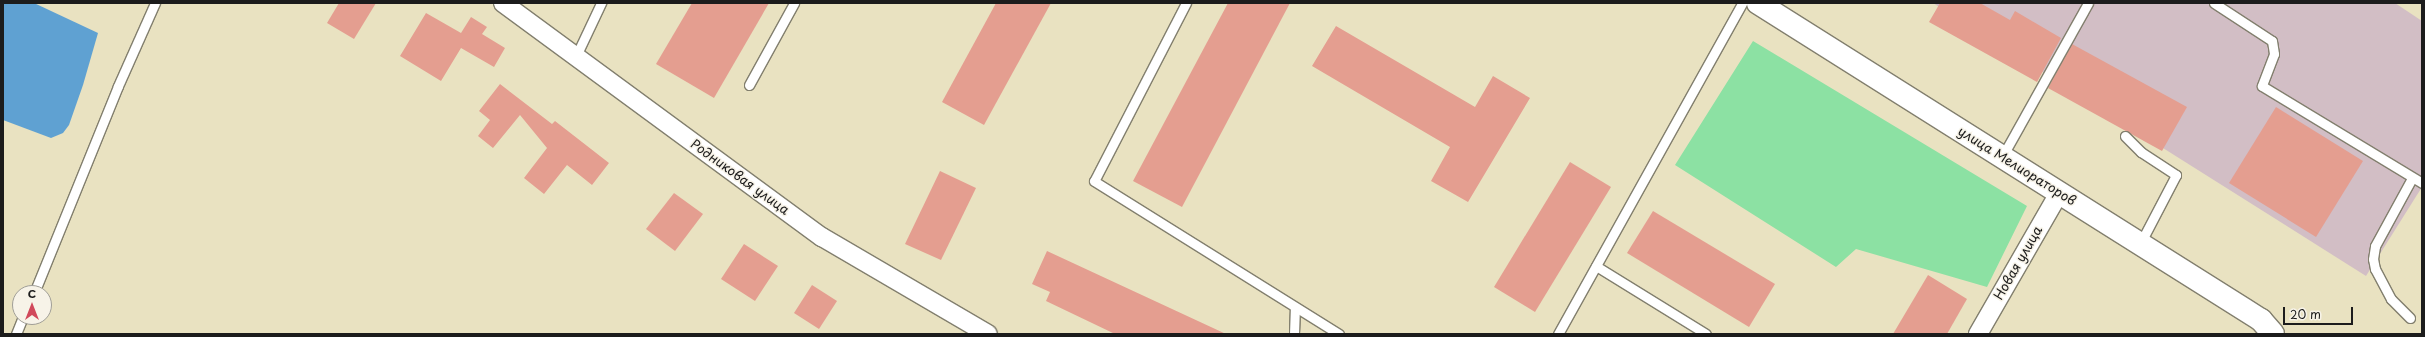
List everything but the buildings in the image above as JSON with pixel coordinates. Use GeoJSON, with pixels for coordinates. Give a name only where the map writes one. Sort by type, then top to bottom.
{"type":"FeatureCollection","features":[{"type":"Feature","properties":{"kind":"street","name":"Родниковая улица"},"geometry":{"type":"LineString","coordinates":[[503,3],[822,237],[988,334]]}},
{"type":"Feature","properties":{"kind":"street","name":"улица Мелиораторов"},"geometry":{"type":"LineString","coordinates":[[1758,3],[2261,320],[2273,334]]}},
{"type":"Feature","properties":{"kind":"street","name":"Новая улица"},"geometry":{"type":"LineString","coordinates":[[1978,334],[2059,193]]}},
{"type":"Feature","properties":{"kind":"lane"},"geometry":{"type":"LineString","coordinates":[[37,285],[118,86],[155,3]]}},
{"type":"Feature","properties":{"kind":"lane"},"geometry":{"type":"LineString","coordinates":[[576,56],[601,3]]}},
{"type":"Feature","properties":{"kind":"lane"},"geometry":{"type":"LineString","coordinates":[[749,85],[794,3]]}},
{"type":"Feature","properties":{"kind":"lane"},"geometry":{"type":"LineString","coordinates":[[1186,3],[1094,181],[1339,334]]}},
{"type":"Feature","properties":{"kind":"lane"},"geometry":{"type":"LineString","coordinates":[[1558,334],[1742,3]]}},
{"type":"Feature","properties":{"kind":"lane"},"geometry":{"type":"LineString","coordinates":[[2002,157],[2088,3]]}},
{"type":"Feature","properties":{"kind":"lane"},"geometry":{"type":"LineString","coordinates":[[2214,3],[2272,41],[2274,54],[2262,86],[2422,184]]}},
{"type":"Feature","properties":{"kind":"lane"},"geometry":{"type":"LineString","coordinates":[[2125,136],[2141,152],[2176,175],[2140,244]]}},
{"type":"Feature","properties":{"kind":"lane"},"geometry":{"type":"LineString","coordinates":[[2410,318],[2391,299],[2375,269],[2373,259],[2375,246],[2412,178]]}},
{"type":"Feature","properties":{"kind":"lane"},"geometry":{"type":"LineString","coordinates":[[1596,266],[1706,334]]}},
{"type":"Feature","properties":{"kind":"lane"},"geometry":{"type":"LineString","coordinates":[[1294,334],[1295,307]]}},
{"type":"Feature","properties":{"kind":"shaded area"},"geometry":{"type":"Polygon","coordinates":[[[1933,3],[2395,3],[2422,21],[2422,187],[2366,276],[1933,3]]]}},
{"type":"Feature","properties":{"kind":"green space"},"geometry":{"type":"Polygon","coordinates":[[[1753,41],[2027,206],[1987,287],[1856,249],[1836,267],[1675,165],[1753,41]]]}},
{"type":"Feature","properties":{"kind":"water"},"geometry":{"type":"Polygon","coordinates":[[[3,3],[34,3],[98,33],[83,85],[69,125],[63,133],[51,138],[3,120],[3,3]]]}}]}
